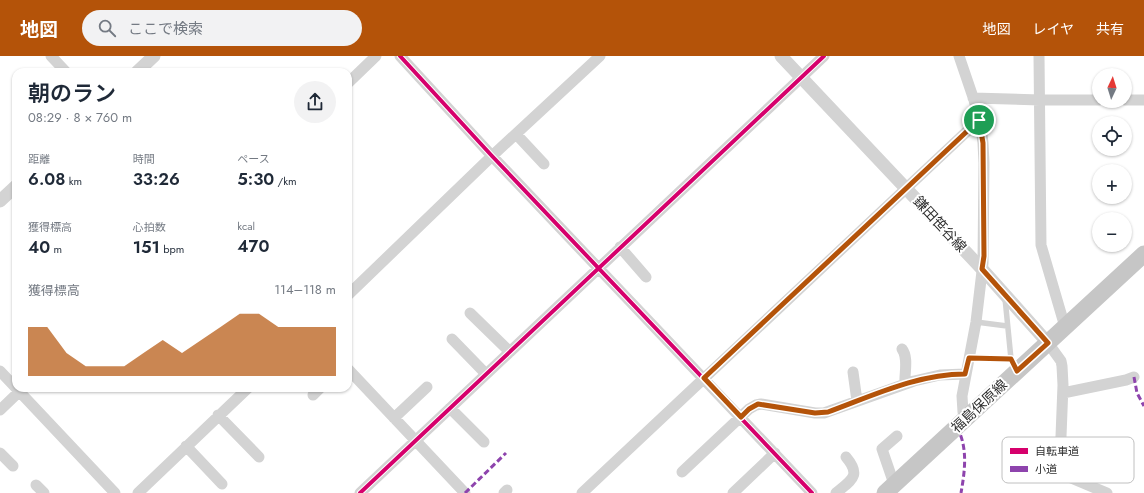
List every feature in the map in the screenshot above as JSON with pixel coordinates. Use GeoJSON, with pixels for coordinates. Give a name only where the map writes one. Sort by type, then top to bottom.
{"type":"FeatureCollection","features":[{"type":"Feature","properties":{"kind":"main road","name":"福島保原線"},"geometry":{"type":"LineString","coordinates":[[890,489],[967,417],[1014,365],[1048,343],[1141,261]]}},
{"type":"Feature","properties":{"kind":"street"},"geometry":{"type":"LineString","coordinates":[[51,56],[62,68]]}},
{"type":"Feature","properties":{"kind":"street"},"geometry":{"type":"LineString","coordinates":[[141,68],[154,56]]}},
{"type":"Feature","properties":{"kind":"street"},"geometry":{"type":"LineString","coordinates":[[352,79],[376,56]]}},
{"type":"Feature","properties":{"kind":"street"},"geometry":{"type":"LineString","coordinates":[[400,56],[492,156],[812,493]]}},
{"type":"Feature","properties":{"kind":"street"},"geometry":{"type":"LineString","coordinates":[[352,291],[492,156],[600,56]]}},
{"type":"Feature","properties":{"kind":"street","name":"鎌田笹谷線"},"geometry":{"type":"LineString","coordinates":[[781,56],[982,269],[1048,343]]}},
{"type":"Feature","properties":{"kind":"street"},"geometry":{"type":"LineString","coordinates":[[360,493],[824,56]]}},
{"type":"Feature","properties":{"kind":"street"},"geometry":{"type":"LineString","coordinates":[[959,56],[974,98],[983,136],[984,163],[984,256],[976,322],[962,396],[963,412],[967,417]]}},
{"type":"Feature","properties":{"kind":"street"},"geometry":{"type":"LineString","coordinates":[[1039,56],[1042,245],[1065,327]]}},
{"type":"Feature","properties":{"kind":"street"},"geometry":{"type":"LineString","coordinates":[[974,98],[1092,100]]}},
{"type":"Feature","properties":{"kind":"street"},"geometry":{"type":"LineString","coordinates":[[1132,100],[1144,100]]}},
{"type":"Feature","properties":{"kind":"street"},"geometry":{"type":"LineString","coordinates":[[582,493],[979,120]]}},
{"type":"Feature","properties":{"kind":"street"},"geometry":{"type":"LineString","coordinates":[[516,134],[544,164]]}},
{"type":"Feature","properties":{"kind":"street"},"geometry":{"type":"LineString","coordinates":[[0,200],[12,190]]}},
{"type":"Feature","properties":{"kind":"street"},"geometry":{"type":"LineString","coordinates":[[620,247],[646,277]]}},
{"type":"Feature","properties":{"kind":"street"},"geometry":{"type":"LineString","coordinates":[[470,313],[510,352]]}},
{"type":"Feature","properties":{"kind":"street"},"geometry":{"type":"LineString","coordinates":[[452,339],[486,374]]}},
{"type":"Feature","properties":{"kind":"street"},"geometry":{"type":"LineString","coordinates":[[1048,343],[1061,361],[1063,372],[1061,437]]}},
{"type":"Feature","properties":{"kind":"street"},"geometry":{"type":"LineString","coordinates":[[902,349],[906,358],[905,384]]}},
{"type":"Feature","properties":{"kind":"street"},"geometry":{"type":"LineString","coordinates":[[0,371],[12,382]]}},
{"type":"Feature","properties":{"kind":"street"},"geometry":{"type":"LineString","coordinates":[[853,372],[857,401]]}},
{"type":"Feature","properties":{"kind":"street"},"geometry":{"type":"LineString","coordinates":[[352,373],[465,493]]}},
{"type":"Feature","properties":{"kind":"street"},"geometry":{"type":"LineString","coordinates":[[682,472],[749,409],[758,404],[819,413],[828,412],[905,384],[940,375],[965,374]]}},
{"type":"Feature","properties":{"kind":"street"},"geometry":{"type":"LineString","coordinates":[[1063,393],[1126,380],[1134,376]]}},
{"type":"Feature","properties":{"kind":"street"},"geometry":{"type":"LineString","coordinates":[[394,418],[427,388]]}},
{"type":"Feature","properties":{"kind":"street"},"geometry":{"type":"LineString","coordinates":[[0,410],[19,392]]}},
{"type":"Feature","properties":{"kind":"street"},"geometry":{"type":"LineString","coordinates":[[23,392],[115,493]]}},
{"type":"Feature","properties":{"kind":"street"},"geometry":{"type":"LineString","coordinates":[[138,493],[244,392]]}},
{"type":"Feature","properties":{"kind":"street"},"geometry":{"type":"LineString","coordinates":[[450,408],[484,442]]}},
{"type":"Feature","properties":{"kind":"street"},"geometry":{"type":"LineString","coordinates":[[218,415],[259,457]]}},
{"type":"Feature","properties":{"kind":"street"},"geometry":{"type":"LineString","coordinates":[[890,489],[882,449],[897,436]]}},
{"type":"Feature","properties":{"kind":"street"},"geometry":{"type":"LineString","coordinates":[[186,446],[222,484]]}},
{"type":"Feature","properties":{"kind":"street"},"geometry":{"type":"LineString","coordinates":[[0,452],[12,466]]}},
{"type":"Feature","properties":{"kind":"street"},"geometry":{"type":"LineString","coordinates":[[733,493],[775,453]]}},
{"type":"Feature","properties":{"kind":"street"},"geometry":{"type":"LineString","coordinates":[[836,493],[852,480],[854,475],[853,467],[846,457]]}},
{"type":"Feature","properties":{"kind":"street"},"geometry":{"type":"LineString","coordinates":[[1083,483],[1107,493]]}},
{"type":"Feature","properties":{"kind":"lane"},"geometry":{"type":"LineString","coordinates":[[969,358],[1014,365],[1007,326],[1004,294]]}},
{"type":"Feature","properties":{"kind":"lane"},"geometry":{"type":"LineString","coordinates":[[976,322],[1007,326]]}},
{"type":"Feature","properties":{"kind":"marked path"},"geometry":{"type":"LineString","coordinates":[[1134,377],[1137,393],[1144,406]]}},
{"type":"Feature","properties":{"kind":"marked path"},"geometry":{"type":"LineString","coordinates":[[957,427],[963,443],[965,459],[961,493]]}},
{"type":"Feature","properties":{"kind":"marked path"},"geometry":{"type":"LineString","coordinates":[[465,493],[506,453]]}},
{"type":"Feature","properties":{"kind":"cycle path"},"geometry":{"type":"LineString","coordinates":[[400,56],[492,156],[812,493]]}},
{"type":"Feature","properties":{"kind":"cycle path"},"geometry":{"type":"LineString","coordinates":[[360,493],[824,56]]}},
{"type":"Feature","properties":{"kind":"route"},"geometry":{"type":"LineString","coordinates":[[979,120],[983,136],[984,163],[984,256],[982,269],[1048,343],[1017,371],[1011,359],[969,358],[965,374],[940,375],[914,381],[828,412],[815,413],[758,404],[749,409],[741,417],[704,378],[979,120]]}}]}
